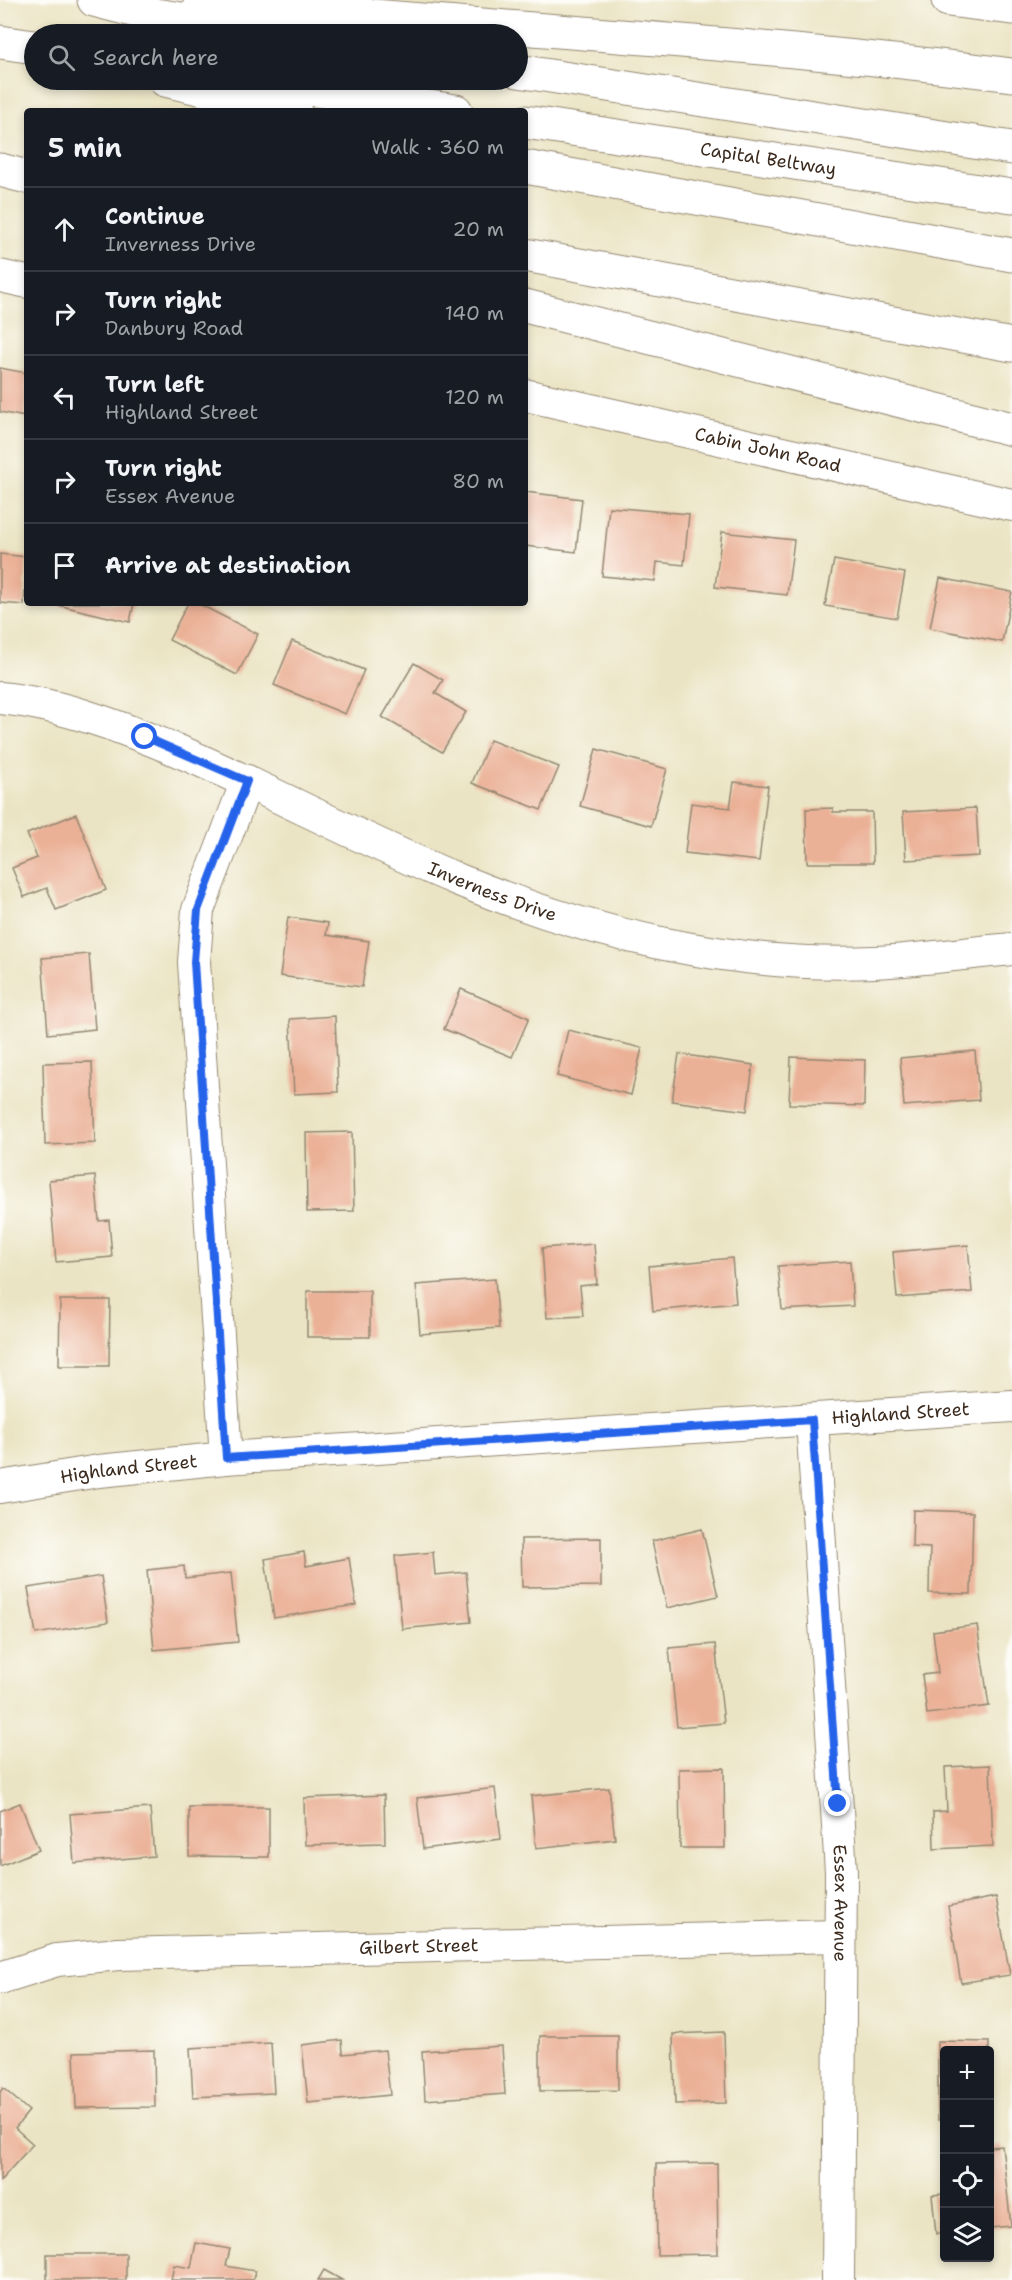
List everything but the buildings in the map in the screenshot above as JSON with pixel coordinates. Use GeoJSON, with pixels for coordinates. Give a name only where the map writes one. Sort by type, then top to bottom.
{"type":"FeatureCollection","features":[{"type":"Feature","properties":{"kind":"highway"},"geometry":{"type":"LineString","coordinates":[[94,0],[148,14],[215,24]]}},
{"type":"Feature","properties":{"kind":"highway"},"geometry":{"type":"LineString","coordinates":[[201,0],[450,24]]}},
{"type":"Feature","properties":{"kind":"highway"},"geometry":{"type":"LineString","coordinates":[[963,2],[1012,6]]}},
{"type":"Feature","properties":{"kind":"highway"},"geometry":{"type":"LineString","coordinates":[[528,30],[818,52],[1012,75]]}},
{"type":"Feature","properties":{"kind":"highway"},"geometry":{"type":"LineString","coordinates":[[528,73],[1012,148]]}},
{"type":"Feature","properties":{"kind":"highway"},"geometry":{"type":"LineString","coordinates":[[207,90],[282,108]]}},
{"type":"Feature","properties":{"kind":"highway"},"geometry":{"type":"LineString","coordinates":[[316,90],[436,108]]}},
{"type":"Feature","properties":{"kind":"highway","name":"Capital Beltway"},"geometry":{"type":"LineString","coordinates":[[528,122],[1012,196]]}},
{"type":"Feature","properties":{"kind":"highway"},"geometry":{"type":"LineString","coordinates":[[0,156],[24,160]]}},
{"type":"Feature","properties":{"kind":"highway"},"geometry":{"type":"LineString","coordinates":[[528,168],[1012,255]]}},
{"type":"Feature","properties":{"kind":"highway"},"geometry":{"type":"LineString","coordinates":[[0,170],[24,176]]}},
{"type":"Feature","properties":{"kind":"highway"},"geometry":{"type":"LineString","coordinates":[[528,256],[1012,345]]}},
{"type":"Feature","properties":{"kind":"highway"},"geometry":{"type":"LineString","coordinates":[[528,307],[1012,429]]}},
{"type":"Feature","properties":{"kind":"street"},"geometry":{"type":"LineString","coordinates":[[0,276],[24,281]]}},
{"type":"Feature","properties":{"kind":"street","name":"Cabin John Road"},"geometry":{"type":"LineString","coordinates":[[528,396],[1012,505]]}},
{"type":"Feature","properties":{"kind":"street","name":"Inverness Drive"},"geometry":{"type":"LineString","coordinates":[[0,698],[80,715],[134,733],[247,781],[458,880],[547,914],[633,937],[728,955],[801,961],[874,962],[1012,949]]}},
{"type":"Feature","properties":{"kind":"street"},"geometry":{"type":"LineString","coordinates":[[226,1458],[194,962],[198,910],[247,781]]}},
{"type":"Feature","properties":{"kind":"street","name":"Highland Street"},"geometry":{"type":"LineString","coordinates":[[0,1488],[99,1471],[226,1458],[1012,1406]]}},
{"type":"Feature","properties":{"kind":"street","name":"Essex Avenue"},"geometry":{"type":"LineString","coordinates":[[812,1420],[841,1872],[838,2280]]}},
{"type":"Feature","properties":{"kind":"street","name":"Gilbert Street"},"geometry":{"type":"LineString","coordinates":[[0,1978],[57,1960],[119,1954],[839,1936]]}},
{"type":"Feature","properties":{"kind":"route"},"geometry":{"type":"LineString","coordinates":[[145,737],[247,781],[198,910],[194,962],[226,1458],[812,1420],[838,1804]]}}]}
